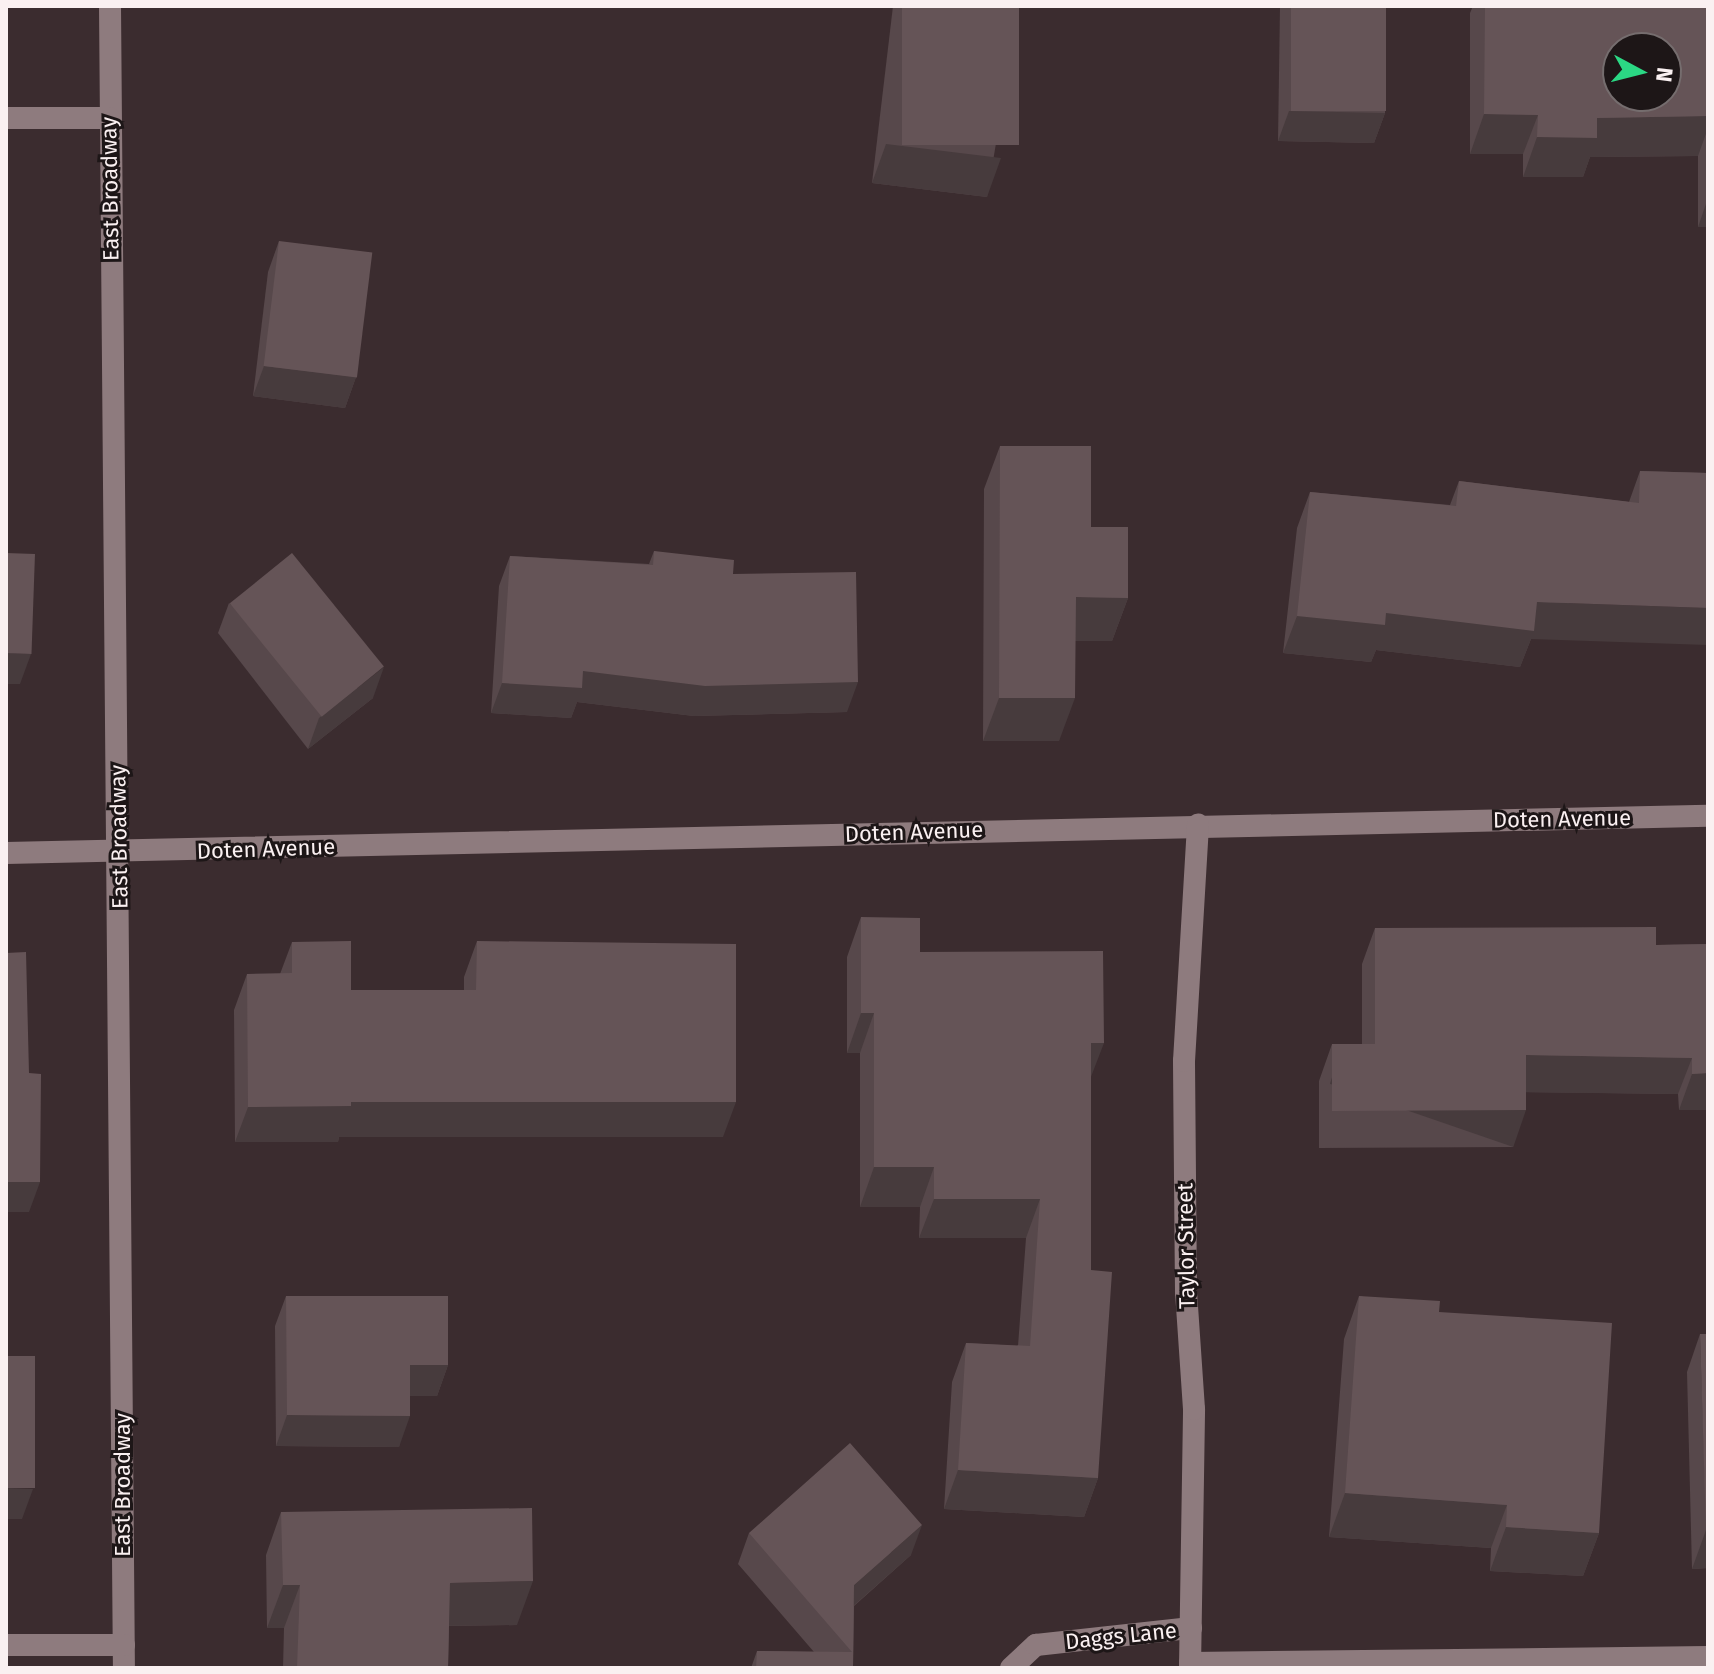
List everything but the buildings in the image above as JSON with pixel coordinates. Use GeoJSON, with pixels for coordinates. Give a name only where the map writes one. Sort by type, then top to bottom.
{"type":"FeatureCollection","features":[{"type":"Feature","properties":{"kind":"street","name":"East Broadway"},"geometry":{"type":"LineString","coordinates":[[110,6],[124,1657]]}},
{"type":"Feature","properties":{"kind":"street"},"geometry":{"type":"LineString","coordinates":[[6,118],[109,118]]}},
{"type":"Feature","properties":{"kind":"street","name":"Doten Avenue"},"geometry":{"type":"LineString","coordinates":[[6,853],[119,853],[1198,824],[1708,816]]}},
{"type":"Feature","properties":{"kind":"street","name":"Taylor Street"},"geometry":{"type":"LineString","coordinates":[[1190,1665],[1194,1409],[1186,1292],[1184,1061],[1198,824]]}},
{"type":"Feature","properties":{"kind":"street","name":"Daggs Lane"},"geometry":{"type":"LineString","coordinates":[[1011,1668],[1036,1645],[1191,1628]]}},
{"type":"Feature","properties":{"kind":"street"},"geometry":{"type":"LineString","coordinates":[[6,1645],[124,1657]]}},
{"type":"Feature","properties":{"kind":"street"},"geometry":{"type":"LineString","coordinates":[[1190,1665],[1708,1657]]}}]}
